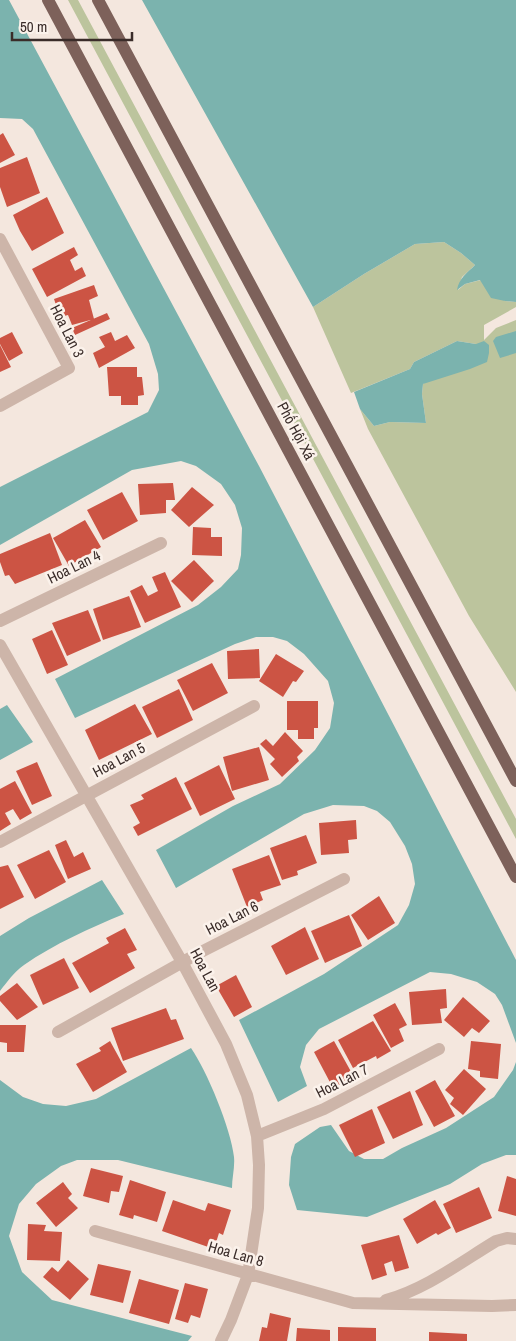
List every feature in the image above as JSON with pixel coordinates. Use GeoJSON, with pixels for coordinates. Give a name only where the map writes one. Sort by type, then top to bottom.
{"type":"FeatureCollection","features":[{"type":"Feature","properties":{"kind":"main road","name":"Phố Hội Xá"},"geometry":{"type":"LineString","coordinates":[[48,0],[516,877]]}},
{"type":"Feature","properties":{"kind":"main road","name":"Phố Hội Xá"},"geometry":{"type":"LineString","coordinates":[[98,0],[516,781]]}},
{"type":"Feature","properties":{"kind":"street","name":"Hoa Lan 3"},"geometry":{"type":"LineString","coordinates":[[0,239],[70,368],[0,406]]}},
{"type":"Feature","properties":{"kind":"street","name":"Hoa Lan 4"},"geometry":{"type":"LineString","coordinates":[[0,621],[162,543]]}},
{"type":"Feature","properties":{"kind":"street","name":"Hoa Lan"},"geometry":{"type":"LineString","coordinates":[[0,645],[182,962],[226,1044],[247,1095],[257,1136],[259,1164],[258,1208],[248,1275],[221,1341]]}},
{"type":"Feature","properties":{"kind":"street","name":"Hoa Lan 5"},"geometry":{"type":"LineString","coordinates":[[0,842],[254,706]]}},
{"type":"Feature","properties":{"kind":"street","name":"Hoa Lan 6"},"geometry":{"type":"LineString","coordinates":[[58,1032],[182,962],[344,879]]}},
{"type":"Feature","properties":{"kind":"street","name":"Hoa Lan 7"},"geometry":{"type":"LineString","coordinates":[[257,1136],[324,1109],[439,1049]]}},
{"type":"Feature","properties":{"kind":"street","name":"Hoa Lan 8"},"geometry":{"type":"LineString","coordinates":[[95,1231],[352,1303],[516,1306]]}},
{"type":"Feature","properties":{"kind":"street","name":"Hoa Lan 8"},"geometry":{"type":"LineString","coordinates":[[369,1304],[403,1295],[425,1284],[496,1241],[507,1238],[516,1239]]}},
{"type":"Feature","properties":{"kind":"green space"},"geometry":{"type":"Polygon","coordinates":[[[68,0],[78,0],[516,819],[516,839],[68,0]]]}},
{"type":"Feature","properties":{"kind":"green space"},"geometry":{"type":"Polygon","coordinates":[[[444,242],[475,265],[462,277],[458,290],[465,284],[481,280],[505,301],[516,302],[516,307],[484,325],[484,340],[496,328],[516,320],[516,692],[469,616],[368,429],[360,409],[374,426],[390,422],[426,423],[422,394],[423,384],[476,344],[457,341],[414,362],[410,369],[351,393],[313,307],[415,244],[444,242]]]}},
{"type":"Feature","properties":{"kind":"water"},"geometry":{"type":"Polygon","coordinates":[[[0,0],[9,0],[259,466],[516,960],[516,1043],[502,1005],[495,994],[477,982],[451,974],[430,972],[319,1029],[306,1045],[300,1067],[307,1086],[278,1102],[239,1020],[324,974],[398,925],[409,905],[415,884],[412,864],[405,846],[390,822],[377,811],[364,806],[333,805],[304,814],[176,888],[156,850],[233,806],[280,784],[315,750],[330,728],[334,703],[328,681],[304,654],[287,641],[273,637],[256,637],[235,644],[75,718],[55,679],[198,605],[221,587],[238,569],[241,555],[242,528],[235,505],[221,484],[196,466],[181,461],[132,470],[0,545],[0,487],[148,412],[159,390],[158,374],[149,344],[33,129],[22,119],[0,118],[0,0]]]}},
{"type":"Feature","properties":{"kind":"water"},"geometry":{"type":"Polygon","coordinates":[[[142,0],[516,0],[516,302],[491,298],[480,280],[465,284],[457,290],[461,279],[475,265],[444,242],[415,244],[313,307],[142,0]]]}},
{"type":"Feature","properties":{"kind":"water"},"geometry":{"type":"Polygon","coordinates":[[[516,331],[516,353],[500,358],[493,341],[496,337],[516,331]]]}},
{"type":"Feature","properties":{"kind":"water"},"geometry":{"type":"Polygon","coordinates":[[[457,341],[476,344],[484,341],[489,345],[487,362],[423,384],[422,394],[426,423],[390,422],[374,426],[360,409],[354,392],[410,369],[414,362],[457,341]]]}},
{"type":"Feature","properties":{"kind":"water"},"geometry":{"type":"Polygon","coordinates":[[[7,705],[33,742],[0,760],[0,709],[7,705]]]}},
{"type":"Feature","properties":{"kind":"water"},"geometry":{"type":"Polygon","coordinates":[[[102,880],[124,914],[72,937],[36,957],[17,971],[0,991],[0,936],[29,918],[102,880]]]}},
{"type":"Feature","properties":{"kind":"water"},"geometry":{"type":"Polygon","coordinates":[[[191,1048],[211,1085],[228,1131],[234,1157],[232,1188],[118,1160],[77,1160],[61,1166],[36,1184],[19,1204],[9,1236],[22,1272],[52,1300],[192,1336],[188,1341],[0,1341],[0,1080],[23,1097],[43,1104],[66,1106],[96,1099],[191,1048]]]}},
{"type":"Feature","properties":{"kind":"water"},"geometry":{"type":"Polygon","coordinates":[[[516,1062],[516,1155],[506,1155],[482,1164],[450,1184],[367,1217],[297,1210],[289,1185],[291,1157],[295,1144],[320,1127],[331,1125],[349,1151],[364,1159],[383,1159],[446,1128],[494,1097],[513,1070],[516,1062]]]}},
{"type":"Feature","properties":{"kind":"building"},"geometry":{"type":"Polygon","coordinates":[[[3,133],[15,155],[0,163],[0,135],[3,133]]]}},
{"type":"Feature","properties":{"kind":"building"},"geometry":{"type":"Polygon","coordinates":[[[27,157],[40,193],[7,207],[0,187],[0,168],[27,157]]]}},
{"type":"Feature","properties":{"kind":"building"},"geometry":{"type":"Polygon","coordinates":[[[47,197],[64,233],[32,251],[13,215],[47,197]]]}},
{"type":"Feature","properties":{"kind":"building"},"geometry":{"type":"Polygon","coordinates":[[[74,247],[78,255],[70,260],[75,271],[82,267],[86,276],[47,297],[32,269],[74,247]]]}},
{"type":"Feature","properties":{"kind":"building"},"geometry":{"type":"Polygon","coordinates":[[[94,285],[98,296],[89,300],[94,319],[72,325],[68,315],[60,317],[54,299],[94,285]]]}},
{"type":"Feature","properties":{"kind":"building"},"geometry":{"type":"Polygon","coordinates":[[[107,313],[110,319],[75,335],[72,328],[107,313]]]}},
{"type":"Feature","properties":{"kind":"building"},"geometry":{"type":"Polygon","coordinates":[[[12,332],[23,353],[9,361],[0,344],[0,338],[12,332]]]}},
{"type":"Feature","properties":{"kind":"building"},"geometry":{"type":"Polygon","coordinates":[[[111,332],[115,341],[127,335],[135,348],[99,368],[93,353],[105,347],[99,337],[111,332]]]}},
{"type":"Feature","properties":{"kind":"building"},"geometry":{"type":"Polygon","coordinates":[[[0,345],[11,367],[0,372],[0,345]]]}},
{"type":"Feature","properties":{"kind":"building"},"geometry":{"type":"Polygon","coordinates":[[[107,367],[137,367],[137,377],[142,377],[144,395],[138,396],[138,405],[121,405],[121,396],[109,396],[107,367]]]}},
{"type":"Feature","properties":{"kind":"building"},"geometry":{"type":"Polygon","coordinates":[[[173,483],[175,500],[166,500],[166,513],[140,515],[138,484],[173,483]]]}},
{"type":"Feature","properties":{"kind":"building"},"geometry":{"type":"Polygon","coordinates":[[[192,487],[214,505],[189,527],[171,510],[192,487]]]}},
{"type":"Feature","properties":{"kind":"building"},"geometry":{"type":"Polygon","coordinates":[[[122,492],[138,521],[103,540],[87,510],[122,492]]]}},
{"type":"Feature","properties":{"kind":"building"},"geometry":{"type":"Polygon","coordinates":[[[85,520],[101,547],[69,566],[53,538],[85,520]]]}},
{"type":"Feature","properties":{"kind":"building"},"geometry":{"type":"Polygon","coordinates":[[[193,527],[211,528],[211,537],[222,537],[222,556],[192,555],[193,527]]]}},
{"type":"Feature","properties":{"kind":"building"},"geometry":{"type":"Polygon","coordinates":[[[50,533],[62,565],[15,584],[9,575],[5,576],[0,562],[0,554],[50,533]]]}},
{"type":"Feature","properties":{"kind":"building"},"geometry":{"type":"Polygon","coordinates":[[[194,560],[214,581],[192,602],[171,581],[194,560]]]}},
{"type":"Feature","properties":{"kind":"building"},"geometry":{"type":"Polygon","coordinates":[[[165,572],[181,607],[145,623],[130,591],[142,585],[148,596],[158,591],[152,577],[165,572]]]}},
{"type":"Feature","properties":{"kind":"building"},"geometry":{"type":"Polygon","coordinates":[[[129,596],[141,627],[103,640],[93,609],[129,596]]]}},
{"type":"Feature","properties":{"kind":"building"},"geometry":{"type":"Polygon","coordinates":[[[88,610],[101,641],[67,656],[52,623],[88,610]]]}},
{"type":"Feature","properties":{"kind":"building"},"geometry":{"type":"Polygon","coordinates":[[[52,630],[68,665],[47,674],[32,639],[52,630]]]}},
{"type":"Feature","properties":{"kind":"building"},"geometry":{"type":"Polygon","coordinates":[[[259,649],[260,678],[228,679],[227,651],[259,649]]]}},
{"type":"Feature","properties":{"kind":"building"},"geometry":{"type":"Polygon","coordinates":[[[276,654],[304,671],[296,682],[293,681],[283,697],[259,681],[276,654]]]}},
{"type":"Feature","properties":{"kind":"building"},"geometry":{"type":"Polygon","coordinates":[[[212,663],[228,693],[193,711],[177,680],[212,663]]]}},
{"type":"Feature","properties":{"kind":"building"},"geometry":{"type":"Polygon","coordinates":[[[179,689],[193,720],[157,738],[142,707],[179,689]]]}},
{"type":"Feature","properties":{"kind":"building"},"geometry":{"type":"Polygon","coordinates":[[[287,701],[318,701],[318,728],[314,728],[314,739],[298,739],[298,730],[287,730],[287,701]]]}},
{"type":"Feature","properties":{"kind":"building"},"geometry":{"type":"Polygon","coordinates":[[[135,704],[152,734],[99,760],[85,730],[135,704]]]}},
{"type":"Feature","properties":{"kind":"building"},"geometry":{"type":"Polygon","coordinates":[[[285,732],[303,751],[297,757],[299,761],[282,777],[270,764],[275,759],[260,744],[266,739],[273,746],[285,732]]]}},
{"type":"Feature","properties":{"kind":"building"},"geometry":{"type":"Polygon","coordinates":[[[259,747],[269,780],[232,791],[223,757],[259,747]]]}},
{"type":"Feature","properties":{"kind":"building"},"geometry":{"type":"Polygon","coordinates":[[[37,762],[52,796],[32,805],[16,771],[37,762]]]}},
{"type":"Feature","properties":{"kind":"building"},"geometry":{"type":"Polygon","coordinates":[[[219,765],[235,799],[200,816],[184,783],[219,765]]]}},
{"type":"Feature","properties":{"kind":"building"},"geometry":{"type":"Polygon","coordinates":[[[176,777],[192,809],[138,836],[133,827],[140,823],[130,805],[144,799],[141,795],[176,777]]]}},
{"type":"Feature","properties":{"kind":"building"},"geometry":{"type":"Polygon","coordinates":[[[15,781],[32,813],[20,820],[13,809],[5,813],[11,824],[0,831],[0,789],[15,781]]]}},
{"type":"Feature","properties":{"kind":"building"},"geometry":{"type":"Polygon","coordinates":[[[356,820],[357,839],[348,840],[349,853],[321,855],[319,823],[356,820]]]}},
{"type":"Feature","properties":{"kind":"building"},"geometry":{"type":"Polygon","coordinates":[[[306,835],[317,863],[297,871],[298,875],[282,880],[270,848],[306,835]]]}},
{"type":"Feature","properties":{"kind":"building"},"geometry":{"type":"Polygon","coordinates":[[[66,840],[74,857],[83,852],[91,869],[68,879],[55,845],[66,840]]]}},
{"type":"Feature","properties":{"kind":"building"},"geometry":{"type":"Polygon","coordinates":[[[49,850],[66,882],[35,899],[17,865],[49,850]]]}},
{"type":"Feature","properties":{"kind":"building"},"geometry":{"type":"Polygon","coordinates":[[[269,855],[281,885],[260,892],[263,900],[247,907],[232,869],[269,855]]]}},
{"type":"Feature","properties":{"kind":"building"},"geometry":{"type":"Polygon","coordinates":[[[8,865],[24,897],[0,909],[0,867],[8,865]]]}},
{"type":"Feature","properties":{"kind":"building"},"geometry":{"type":"Polygon","coordinates":[[[379,896],[395,923],[368,940],[351,915],[379,896]]]}},
{"type":"Feature","properties":{"kind":"building"},"geometry":{"type":"Polygon","coordinates":[[[349,915],[362,946],[325,963],[311,931],[349,915]]]}},
{"type":"Feature","properties":{"kind":"building"},"geometry":{"type":"Polygon","coordinates":[[[305,927],[319,959],[286,975],[271,946],[305,927]]]}},
{"type":"Feature","properties":{"kind":"building"},"geometry":{"type":"Polygon","coordinates":[[[125,928],[137,950],[127,954],[135,968],[90,993],[72,963],[109,943],[106,938],[125,928]]]}},
{"type":"Feature","properties":{"kind":"building"},"geometry":{"type":"Polygon","coordinates":[[[64,958],[79,988],[43,1005],[30,975],[64,958]]]}},
{"type":"Feature","properties":{"kind":"building"},"geometry":{"type":"Polygon","coordinates":[[[236,975],[252,1007],[234,1017],[216,986],[236,975]]]}},
{"type":"Feature","properties":{"kind":"building"},"geometry":{"type":"Polygon","coordinates":[[[17,983],[38,1007],[17,1020],[0,1001],[0,996],[17,983]]]}},
{"type":"Feature","properties":{"kind":"building"},"geometry":{"type":"Polygon","coordinates":[[[446,989],[447,1008],[440,1009],[442,1023],[412,1025],[409,992],[446,989]]]}},
{"type":"Feature","properties":{"kind":"building"},"geometry":{"type":"Polygon","coordinates":[[[463,997],[490,1021],[479,1033],[472,1028],[464,1037],[444,1020],[463,997]]]}},
{"type":"Feature","properties":{"kind":"building"},"geometry":{"type":"Polygon","coordinates":[[[395,1003],[407,1025],[399,1029],[404,1041],[391,1048],[373,1015],[395,1003]]]}},
{"type":"Feature","properties":{"kind":"building"},"geometry":{"type":"Polygon","coordinates":[[[166,1008],[171,1020],[176,1019],[184,1039],[123,1061],[111,1028],[166,1008]]]}},
{"type":"Feature","properties":{"kind":"building"},"geometry":{"type":"Polygon","coordinates":[[[373,1021],[391,1051],[377,1059],[376,1056],[353,1068],[338,1040],[373,1021]]]}},
{"type":"Feature","properties":{"kind":"building"},"geometry":{"type":"Polygon","coordinates":[[[0,1025],[26,1025],[24,1052],[7,1052],[7,1043],[0,1042],[0,1025]]]}},
{"type":"Feature","properties":{"kind":"building"},"geometry":{"type":"Polygon","coordinates":[[[110,1041],[127,1072],[93,1092],[76,1064],[101,1051],[99,1048],[110,1041]]]}},
{"type":"Feature","properties":{"kind":"building"},"geometry":{"type":"Polygon","coordinates":[[[334,1041],[354,1077],[333,1088],[314,1052],[334,1041]]]}},
{"type":"Feature","properties":{"kind":"building"},"geometry":{"type":"Polygon","coordinates":[[[471,1041],[501,1044],[498,1079],[480,1077],[480,1071],[468,1069],[471,1041]]]}},
{"type":"Feature","properties":{"kind":"building"},"geometry":{"type":"Polygon","coordinates":[[[464,1069],[486,1089],[463,1115],[450,1104],[454,1098],[445,1090],[464,1069]]]}},
{"type":"Feature","properties":{"kind":"building"},"geometry":{"type":"Polygon","coordinates":[[[435,1080],[455,1116],[434,1127],[415,1091],[435,1080]]]}},
{"type":"Feature","properties":{"kind":"building"},"geometry":{"type":"Polygon","coordinates":[[[410,1091],[423,1125],[393,1139],[377,1107],[410,1091]]]}},
{"type":"Feature","properties":{"kind":"building"},"geometry":{"type":"Polygon","coordinates":[[[372,1109],[385,1143],[355,1157],[339,1125],[372,1109]]]}},
{"type":"Feature","properties":{"kind":"building"},"geometry":{"type":"Polygon","coordinates":[[[91,1168],[123,1176],[119,1192],[111,1191],[109,1203],[83,1196],[91,1168]]]}},
{"type":"Feature","properties":{"kind":"building"},"geometry":{"type":"Polygon","coordinates":[[[507,1176],[516,1179],[516,1216],[498,1211],[507,1176]]]}},
{"type":"Feature","properties":{"kind":"building"},"geometry":{"type":"Polygon","coordinates":[[[130,1180],[166,1192],[157,1222],[134,1215],[133,1219],[119,1215],[130,1180]]]}},
{"type":"Feature","properties":{"kind":"building"},"geometry":{"type":"Polygon","coordinates":[[[63,1182],[72,1194],[68,1198],[78,1208],[56,1227],[36,1203],[63,1182]]]}},
{"type":"Feature","properties":{"kind":"building"},"geometry":{"type":"Polygon","coordinates":[[[479,1187],[492,1218],[456,1233],[443,1204],[479,1187]]]}},
{"type":"Feature","properties":{"kind":"building"},"geometry":{"type":"Polygon","coordinates":[[[173,1200],[205,1211],[208,1203],[231,1210],[223,1235],[219,1233],[214,1249],[162,1231],[173,1200]]]}},
{"type":"Feature","properties":{"kind":"building"},"geometry":{"type":"Polygon","coordinates":[[[435,1200],[451,1228],[438,1235],[436,1233],[417,1244],[403,1219],[435,1200]]]}},
{"type":"Feature","properties":{"kind":"building"},"geometry":{"type":"Polygon","coordinates":[[[28,1224],[46,1225],[44,1231],[62,1232],[60,1261],[27,1260],[28,1224]]]}},
{"type":"Feature","properties":{"kind":"building"},"geometry":{"type":"Polygon","coordinates":[[[399,1235],[409,1268],[395,1272],[392,1261],[384,1264],[387,1275],[372,1280],[361,1245],[399,1235]]]}},
{"type":"Feature","properties":{"kind":"building"},"geometry":{"type":"Polygon","coordinates":[[[68,1260],[89,1279],[70,1300],[43,1277],[52,1267],[58,1272],[68,1260]]]}},
{"type":"Feature","properties":{"kind":"building"},"geometry":{"type":"Polygon","coordinates":[[[98,1264],[131,1271],[123,1303],[90,1295],[98,1264]]]}},
{"type":"Feature","properties":{"kind":"building"},"geometry":{"type":"Polygon","coordinates":[[[139,1279],[179,1290],[169,1324],[129,1313],[139,1279]]]}},
{"type":"Feature","properties":{"kind":"building"},"geometry":{"type":"Polygon","coordinates":[[[185,1283],[208,1289],[200,1318],[191,1315],[188,1323],[175,1319],[185,1283]]]}},
{"type":"Feature","properties":{"kind":"building"},"geometry":{"type":"Polygon","coordinates":[[[270,1313],[291,1318],[287,1341],[259,1341],[262,1327],[267,1328],[270,1313]]]}},
{"type":"Feature","properties":{"kind":"building"},"geometry":{"type":"Polygon","coordinates":[[[338,1327],[376,1328],[376,1341],[338,1341],[338,1327]]]}},
{"type":"Feature","properties":{"kind":"building"},"geometry":{"type":"Polygon","coordinates":[[[297,1328],[330,1330],[330,1341],[296,1341],[297,1328]]]}},
{"type":"Feature","properties":{"kind":"building"},"geometry":{"type":"Polygon","coordinates":[[[429,1332],[467,1334],[467,1341],[429,1341],[429,1332]]]}}]}
